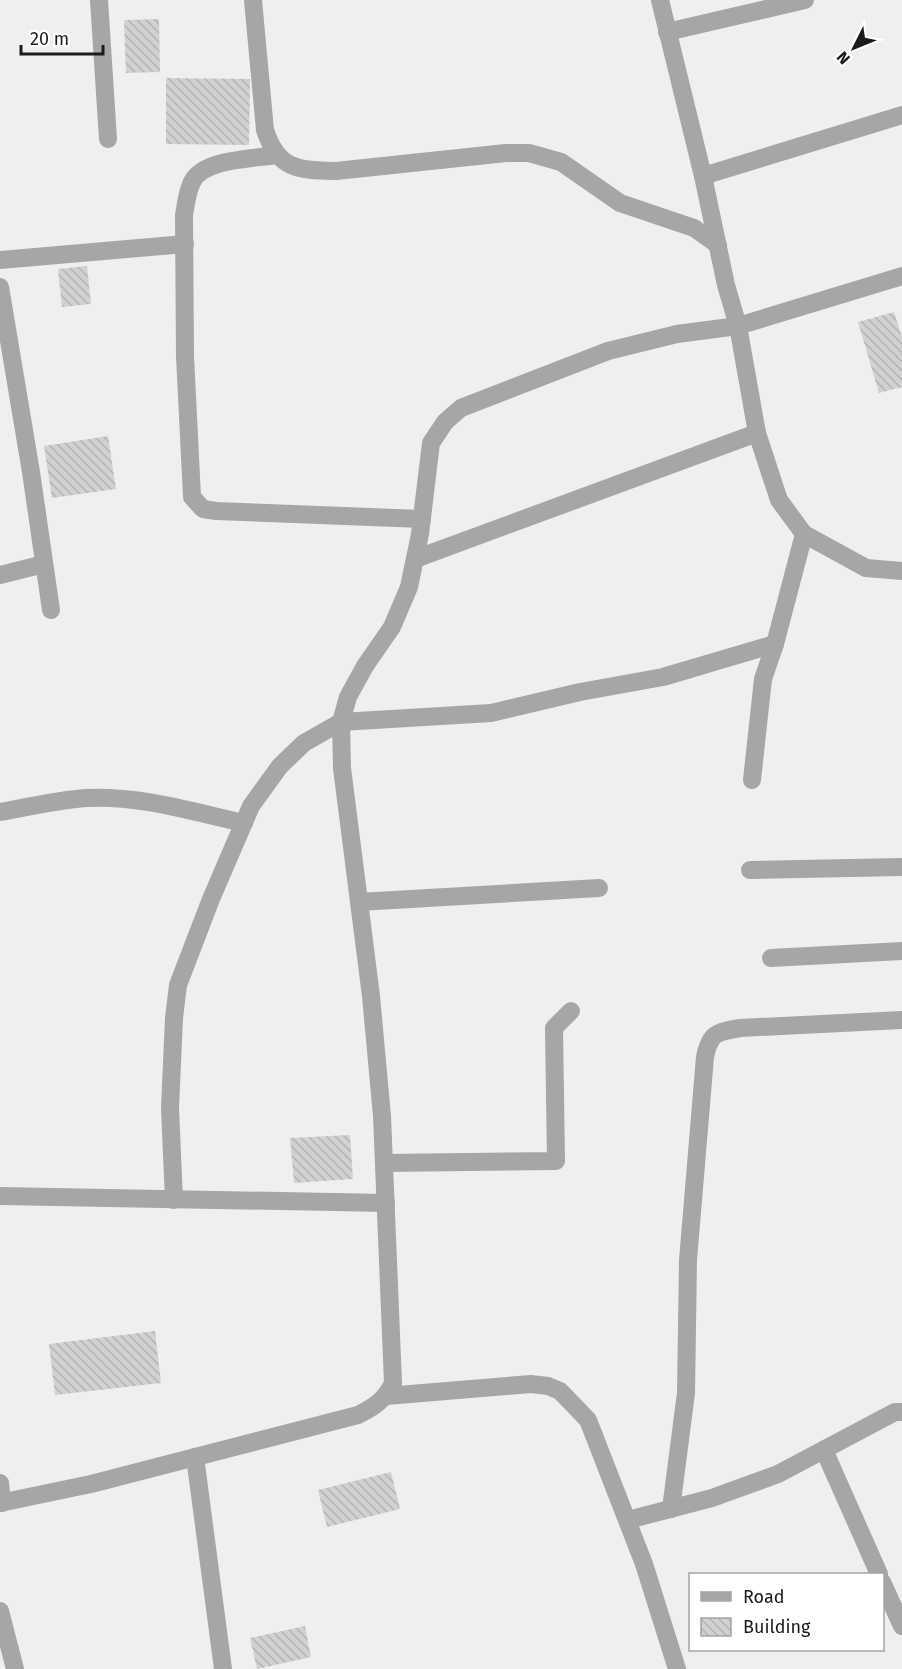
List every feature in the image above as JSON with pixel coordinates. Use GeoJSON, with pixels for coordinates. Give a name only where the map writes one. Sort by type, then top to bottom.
{"type":"FeatureCollection","features":[{"type":"Feature","properties":{"kind":"street"},"geometry":{"type":"LineString","coordinates":[[99,0],[108,139]]}},
{"type":"Feature","properties":{"kind":"street"},"geometry":{"type":"LineString","coordinates":[[253,0],[265,130],[270,147],[289,165],[308,170],[336,171],[506,153],[529,153],[561,162],[620,203],[694,228],[718,245]]}},
{"type":"Feature","properties":{"kind":"street"},"geometry":{"type":"LineString","coordinates":[[660,0],[703,176],[726,285],[738,326],[757,433],[779,500],[804,534],[866,568],[902,571]]}},
{"type":"Feature","properties":{"kind":"street"},"geometry":{"type":"LineString","coordinates":[[667,32],[805,0]]}},
{"type":"Feature","properties":{"kind":"street"},"geometry":{"type":"LineString","coordinates":[[703,176],[902,115]]}},
{"type":"Feature","properties":{"kind":"street"},"geometry":{"type":"LineString","coordinates":[[276,155],[216,164],[201,171],[192,182],[187,196],[184,215],[185,356],[192,497],[203,509],[216,511],[422,519]]}},
{"type":"Feature","properties":{"kind":"street"},"geometry":{"type":"LineString","coordinates":[[0,260],[184,244]]}},
{"type":"Feature","properties":{"kind":"street"},"geometry":{"type":"LineString","coordinates":[[0,1483],[1,1503],[91,1484],[358,1415],[375,1406],[386,1396],[393,1383],[382,1116],[371,996],[342,768],[341,722],[348,697],[365,666],[392,627],[409,587],[422,519],[431,443],[445,422],[461,408],[608,351],[677,334],[738,326],[902,276]]}},
{"type":"Feature","properties":{"kind":"street"},"geometry":{"type":"LineString","coordinates":[[0,287],[51,610]]}},
{"type":"Feature","properties":{"kind":"street"},"geometry":{"type":"LineString","coordinates":[[415,559],[757,433]]}},
{"type":"Feature","properties":{"kind":"street"},"geometry":{"type":"LineString","coordinates":[[752,780],[763,679],[775,644],[804,534]]}},
{"type":"Feature","properties":{"kind":"street"},"geometry":{"type":"LineString","coordinates":[[0,575],[44,564]]}},
{"type":"Feature","properties":{"kind":"street"},"geometry":{"type":"LineString","coordinates":[[174,1200],[170,1108],[174,1018],[178,985],[251,806],[280,766],[304,743],[341,722],[491,713],[580,692],[663,677],[775,644]]}},
{"type":"Feature","properties":{"kind":"street"},"geometry":{"type":"LineString","coordinates":[[0,812],[85,798],[174,808],[244,823]]}},
{"type":"Feature","properties":{"kind":"street"},"geometry":{"type":"LineString","coordinates":[[750,870],[902,867]]}},
{"type":"Feature","properties":{"kind":"street"},"geometry":{"type":"LineString","coordinates":[[358,902],[599,888]]}},
{"type":"Feature","properties":{"kind":"street"},"geometry":{"type":"LineString","coordinates":[[771,958],[902,951]]}},
{"type":"Feature","properties":{"kind":"street"},"geometry":{"type":"LineString","coordinates":[[384,1164],[556,1161],[554,1028],[571,1011]]}},
{"type":"Feature","properties":{"kind":"street"},"geometry":{"type":"LineString","coordinates":[[671,1509],[686,1394],[688,1260],[708,1042],[720,1031],[740,1028],[902,1020]]}},
{"type":"Feature","properties":{"kind":"street"},"geometry":{"type":"LineString","coordinates":[[0,1196],[386,1203]]}},
{"type":"Feature","properties":{"kind":"street"},"geometry":{"type":"LineString","coordinates":[[386,1396],[531,1384],[548,1386],[560,1391],[588,1420],[644,1564],[677,1669]]}},
{"type":"Feature","properties":{"kind":"street"},"geometry":{"type":"LineString","coordinates":[[628,1520],[743,1488],[778,1474],[895,1412],[902,1412]]}},
{"type":"Feature","properties":{"kind":"street"},"geometry":{"type":"LineString","coordinates":[[824,1450],[878,1573]]}},
{"type":"Feature","properties":{"kind":"street"},"geometry":{"type":"LineString","coordinates":[[195,1457],[224,1669]]}},
{"type":"Feature","properties":{"kind":"street"},"geometry":{"type":"LineString","coordinates":[[884,1586],[902,1626]]}},
{"type":"Feature","properties":{"kind":"street"},"geometry":{"type":"LineString","coordinates":[[0,1611],[15,1669]]}},
{"type":"Feature","properties":{"kind":"building"},"geometry":{"type":"Polygon","coordinates":[[[159,19],[160,72],[126,73],[124,20],[159,19]]]}},
{"type":"Feature","properties":{"kind":"building"},"geometry":{"type":"Polygon","coordinates":[[[166,78],[250,79],[249,145],[166,144],[166,78]]]}},
{"type":"Feature","properties":{"kind":"building"},"geometry":{"type":"Polygon","coordinates":[[[87,266],[91,304],[62,307],[58,269],[87,266]]]}},
{"type":"Feature","properties":{"kind":"building"},"geometry":{"type":"Polygon","coordinates":[[[894,312],[902,337],[902,387],[879,393],[858,322],[894,312]]]}},
{"type":"Feature","properties":{"kind":"building"},"geometry":{"type":"Polygon","coordinates":[[[108,436],[116,489],[52,498],[44,446],[108,436]]]}},
{"type":"Feature","properties":{"kind":"building"},"geometry":{"type":"Polygon","coordinates":[[[350,1135],[353,1179],[294,1183],[290,1138],[350,1135]]]}},
{"type":"Feature","properties":{"kind":"building"},"geometry":{"type":"Polygon","coordinates":[[[155,1331],[161,1383],[55,1395],[49,1344],[155,1331]]]}},
{"type":"Feature","properties":{"kind":"building"},"geometry":{"type":"Polygon","coordinates":[[[391,1472],[400,1509],[327,1527],[318,1490],[391,1472]]]}},
{"type":"Feature","properties":{"kind":"building"},"geometry":{"type":"Polygon","coordinates":[[[305,1626],[311,1657],[257,1669],[250,1638],[305,1626]]]}}]}
